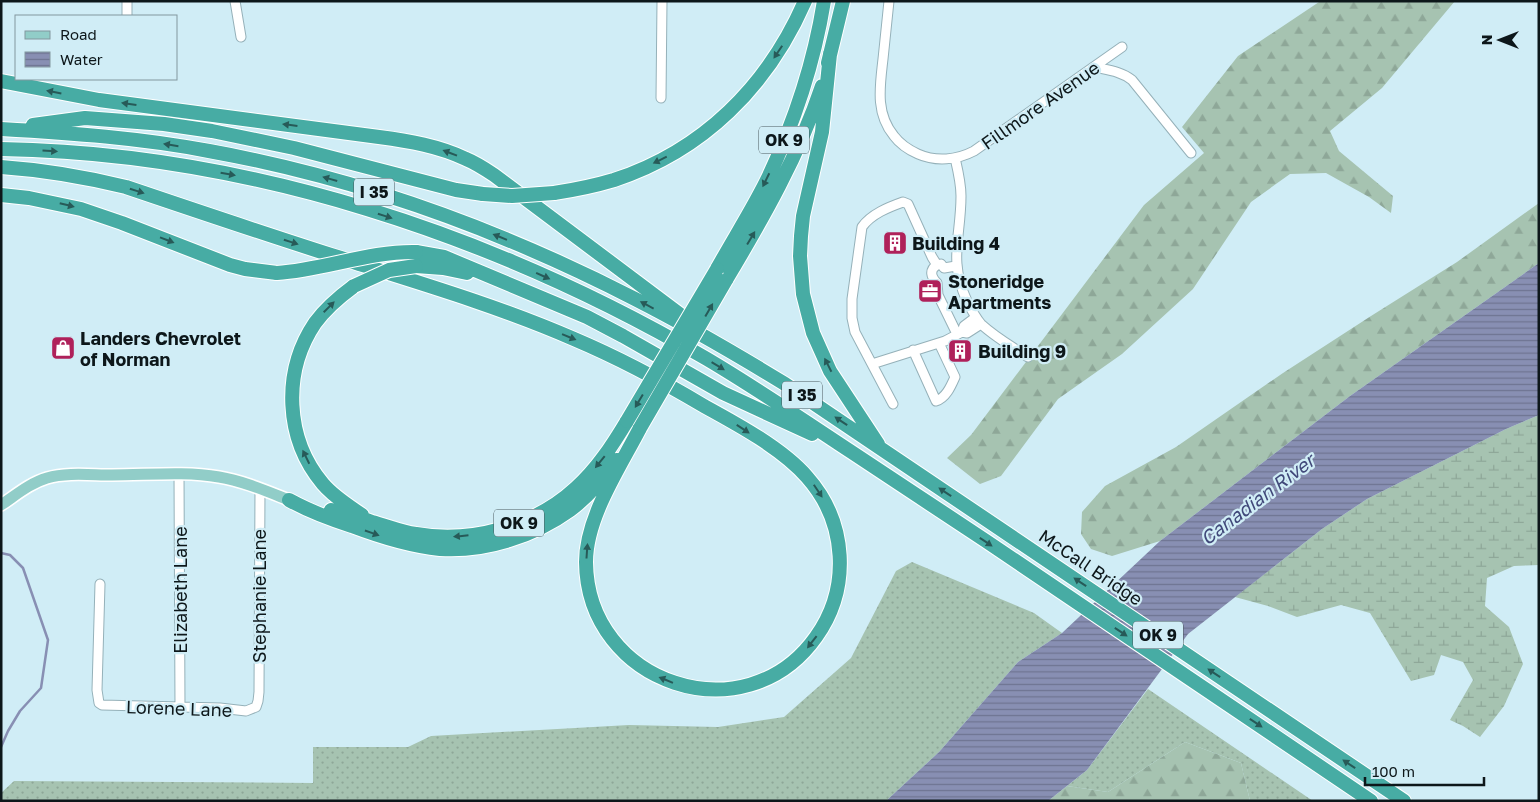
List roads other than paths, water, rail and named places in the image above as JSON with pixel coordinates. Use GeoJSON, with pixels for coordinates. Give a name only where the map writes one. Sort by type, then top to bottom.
{"type":"FeatureCollection","features":[{"type":"Feature","properties":{"kind":"highway"},"geometry":{"type":"LineString","coordinates":[[1,129],[85,118],[164,124],[249,138],[456,190],[512,196],[554,193],[585,188],[637,171],[672,154],[703,134],[737,105],[759,80],[786,41],[805,1]]}},
{"type":"Feature","properties":{"kind":"highway","name":"OK 9"},"geometry":{"type":"LineString","coordinates":[[824,1],[803,90],[766,182],[722,274],[627,421],[612,447],[575,489],[538,514],[517,524],[493,531],[456,537],[418,535],[398,531],[371,521],[335,496],[314,472],[296,430],[292,394],[296,364],[308,336],[325,311],[354,286],[389,270],[416,266],[443,268],[466,273],[549,300],[587,317],[623,336],[724,393],[852,452],[1371,801]]}},
{"type":"Feature","properties":{"kind":"highway","name":"OK 9"},"geometry":{"type":"LineString","coordinates":[[843,1],[830,54],[822,132],[803,216],[800,263],[803,294],[812,333],[830,371],[881,449]]}},
{"type":"Feature","properties":{"kind":"highway"},"geometry":{"type":"LineString","coordinates":[[1,167],[74,175],[126,187],[507,312],[572,338],[624,362],[674,388],[735,423],[784,456],[815,486],[829,508],[839,539],[839,586],[832,609],[825,623],[809,646],[778,673],[741,687],[711,690],[695,689],[676,684],[660,678],[645,669],[620,650],[608,634],[592,601],[586,564],[587,545],[591,527],[601,502],[640,428],[722,274],[770,205],[806,128],[821,87],[830,54]]}},
{"type":"Feature","properties":{"kind":"highway"},"geometry":{"type":"LineString","coordinates":[[4,83],[99,100],[405,141],[450,153],[494,174],[721,345]]}},
{"type":"Feature","properties":{"kind":"highway","name":"I 35"},"geometry":{"type":"LineString","coordinates":[[1,129],[113,137],[210,151],[277,165],[428,209],[531,250],[636,299],[721,345],[785,384],[881,449]]}},
{"type":"Feature","properties":{"kind":"highway","name":"I 35"},"geometry":{"type":"LineString","coordinates":[[1,149],[113,156],[235,175],[336,200],[416,225],[556,282],[622,314],[762,392],[852,452]]}},
{"type":"Feature","properties":{"kind":"highway"},"geometry":{"type":"LineString","coordinates":[[1,195],[30,198],[81,209],[230,265],[262,272],[295,272],[389,253],[416,252],[444,257],[549,300]]}},
{"type":"Feature","properties":{"kind":"highway"},"geometry":{"type":"LineString","coordinates":[[289,500],[309,511],[404,543],[442,549],[462,549],[497,543],[517,538],[535,530],[570,509],[589,493],[615,463],[640,428]]}},
{"type":"Feature","properties":{"kind":"highway","name":"McCall Bridge"},"geometry":{"type":"LineString","coordinates":[[881,449],[1404,801]]}},
{"type":"Feature","properties":{"kind":"highway"},"geometry":{"type":"LineString","coordinates":[[289,500],[311,503],[371,521]]}},
{"type":"Feature","properties":{"kind":"main road"},"geometry":{"type":"LineString","coordinates":[[1,505],[28,486],[48,478],[69,475],[180,474],[219,477],[289,500]]}},
{"type":"Feature","properties":{"kind":"street"},"geometry":{"type":"LineString","coordinates":[[127,1],[127,15]]}},
{"type":"Feature","properties":{"kind":"street"},"geometry":{"type":"LineString","coordinates":[[235,1],[240,37]]}},
{"type":"Feature","properties":{"kind":"street"},"geometry":{"type":"LineString","coordinates":[[662,1],[662,98]]}},
{"type":"Feature","properties":{"kind":"street"},"geometry":{"type":"LineString","coordinates":[[889,1],[880,88],[880,106],[883,119],[896,139],[916,153],[929,158],[955,158],[961,197],[956,263],[964,294],[978,320],[995,335],[1028,357]]}},
{"type":"Feature","properties":{"kind":"street","name":"Fillmore Avenue"},"geometry":{"type":"LineString","coordinates":[[955,158],[968,154],[978,148],[1122,47]]}},
{"type":"Feature","properties":{"kind":"street"},"geometry":{"type":"LineString","coordinates":[[1094,67],[1126,74],[1192,153]]}},
{"type":"Feature","properties":{"kind":"street"},"geometry":{"type":"LineString","coordinates":[[893,404],[855,332],[852,318],[852,299],[862,226],[867,220],[892,206],[904,202],[908,204],[932,257],[939,265]]}},
{"type":"Feature","properties":{"kind":"street"},"geometry":{"type":"LineString","coordinates":[[956,263],[944,261],[933,267],[931,273],[932,279],[937,283],[938,295],[960,333]]}},
{"type":"Feature","properties":{"kind":"street"},"geometry":{"type":"LineString","coordinates":[[872,364],[939,342],[960,333],[964,326],[978,320]]}},
{"type":"Feature","properties":{"kind":"street"},"geometry":{"type":"LineString","coordinates":[[913,350],[936,401],[941,399],[950,388],[955,377],[939,342]]}},
{"type":"Feature","properties":{"kind":"street","name":"Elizabeth Lane"},"geometry":{"type":"LineString","coordinates":[[180,474],[180,707]]}},
{"type":"Feature","properties":{"kind":"street","name":"Stephanie Lane"},"geometry":{"type":"LineString","coordinates":[[258,704],[260,489]]}},
{"type":"Feature","properties":{"kind":"street","name":"Lorene Lane"},"geometry":{"type":"LineString","coordinates":[[100,584],[97,690],[102,705],[246,711],[258,704]]}},
{"type":"Feature","properties":{"kind":"water","name":"Canadian River"},"geometry":{"type":"Polygon","coordinates":[[[1539,263],[1539,415],[1506,429],[1367,499],[1322,529],[1188,634],[1087,770],[1048,801],[886,801],[939,752],[1018,662],[1062,633],[1160,541],[1350,396],[1539,263]]]}},
{"type":"Feature","properties":{"kind":"waterway"},"geometry":{"type":"LineString","coordinates":[[1,553],[10,555],[23,568],[48,640],[41,688],[20,711],[1,747]]}},
{"type":"Feature","properties":{"kind":"place","name":"Building 4"},"geometry":{"type":"Point","coordinates":[895,243]}},
{"type":"Feature","properties":{"kind":"place","name":"Stoneridge Apartments"},"geometry":{"type":"Point","coordinates":[930,291]}},
{"type":"Feature","properties":{"kind":"place","name":"Landers Chevrolet of Norman"},"geometry":{"type":"Point","coordinates":[63,348]}},
{"type":"Feature","properties":{"kind":"place","name":"Building 9"},"geometry":{"type":"Point","coordinates":[960,351]}}]}
